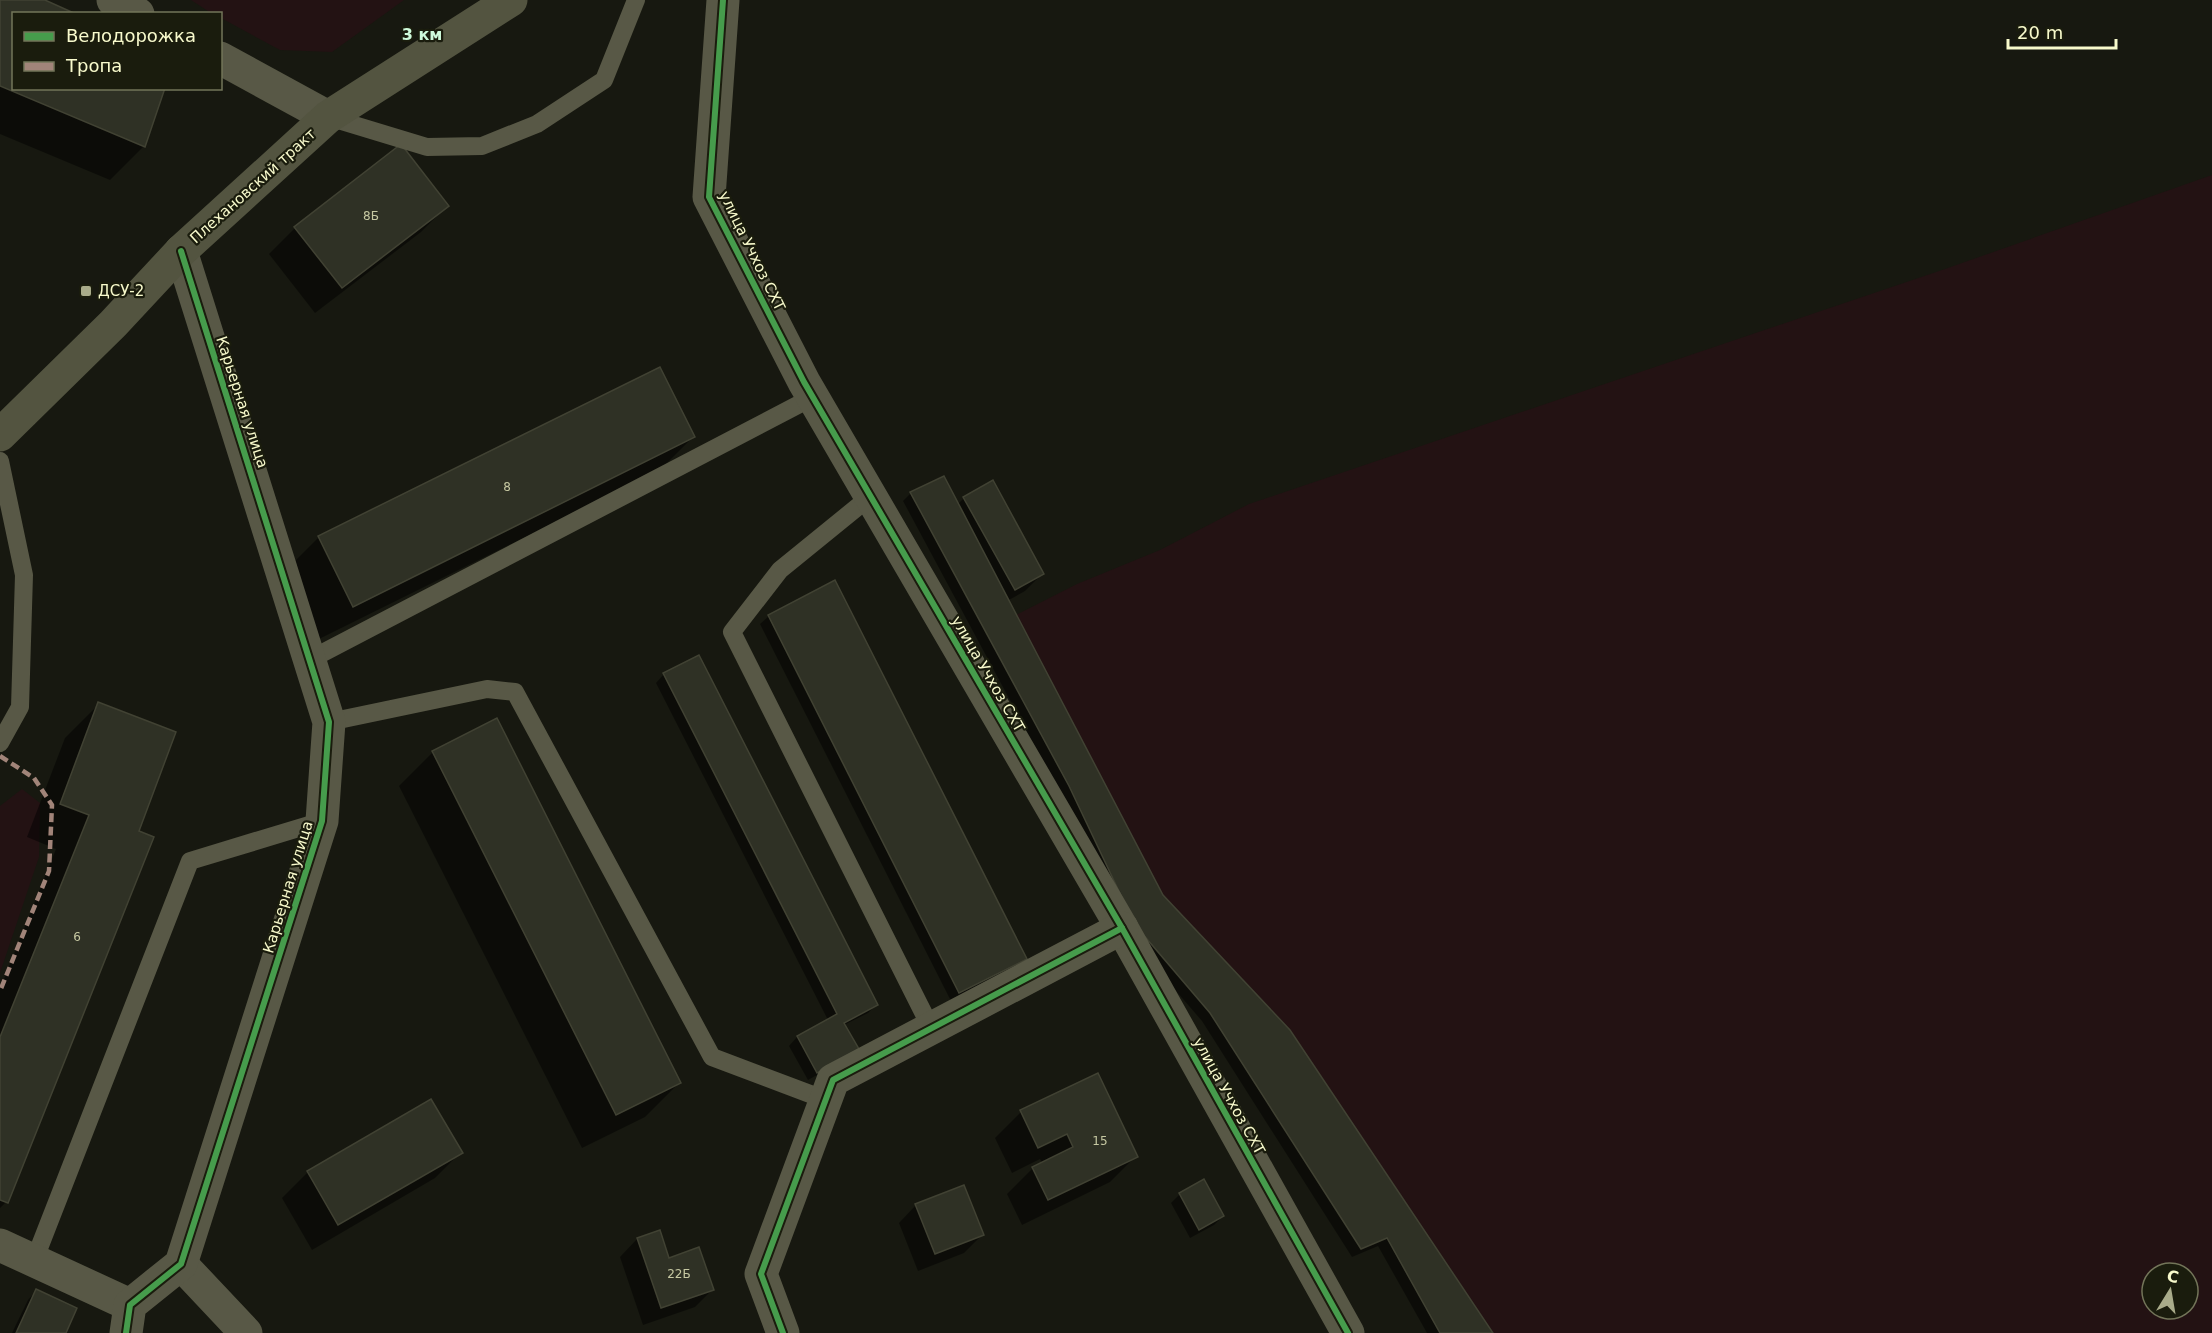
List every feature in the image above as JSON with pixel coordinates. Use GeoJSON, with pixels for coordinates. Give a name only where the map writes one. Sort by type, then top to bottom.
{"type":"FeatureCollection","features":[{"type":"Feature","properties":{"kind":"street"},"geometry":{"type":"LineString","coordinates":[[113,0],[134,12]]}},
{"type":"Feature","properties":{"kind":"street","name":"Плехановский тракт"},"geometry":{"type":"LineString","coordinates":[[0,435],[113,324],[181,251],[328,117],[511,0]]}},
{"type":"Feature","properties":{"kind":"street","name":"улица Учхоз СХТ"},"geometry":{"type":"LineString","coordinates":[[723,0],[709,197],[813,397],[1122,928],[1348,1333]]}},
{"type":"Feature","properties":{"kind":"street"},"geometry":{"type":"LineString","coordinates":[[222,59],[328,117]]}},
{"type":"Feature","properties":{"kind":"street","name":"Карьерная улица"},"geometry":{"type":"LineString","coordinates":[[181,251],[329,722],[322,821],[181,1264]]}},
{"type":"Feature","properties":{"kind":"street"},"geometry":{"type":"LineString","coordinates":[[783,1333],[761,1274],[833,1080],[1122,928]]}},
{"type":"Feature","properties":{"kind":"street"},"geometry":{"type":"LineString","coordinates":[[0,1245],[34,1261],[128,1319],[181,1264],[246,1333]]}},
{"type":"Feature","properties":{"kind":"lane"},"geometry":{"type":"LineString","coordinates":[[328,117],[428,147],[482,146],[537,124],[604,80],[636,0]]}},
{"type":"Feature","properties":{"kind":"lane"},"geometry":{"type":"LineString","coordinates":[[311,659],[813,397]]}},
{"type":"Feature","properties":{"kind":"lane"},"geometry":{"type":"LineString","coordinates":[[0,460],[24,575],[20,707],[0,743]]}},
{"type":"Feature","properties":{"kind":"lane"},"geometry":{"type":"LineString","coordinates":[[871,496],[780,570],[732,632],[931,1028]]}},
{"type":"Feature","properties":{"kind":"lane"},"geometry":{"type":"LineString","coordinates":[[329,722],[487,689],[515,692],[711,1057],[825,1100]]}},
{"type":"Feature","properties":{"kind":"lane"},"geometry":{"type":"LineString","coordinates":[[34,1261],[190,861],[322,821]]}},
{"type":"Feature","properties":{"kind":"shaded area"},"geometry":{"type":"Polygon","coordinates":[[[191,0],[404,0],[332,52],[280,50],[222,19],[222,12],[209,12],[191,0]]]}},
{"type":"Feature","properties":{"kind":"shaded area"},"geometry":{"type":"Polygon","coordinates":[[[2212,175],[2212,1333],[1493,1333],[1290,1030],[1163,895],[1016,615],[1077,584],[1160,550],[1249,504],[1945,269],[2212,175]]]}},
{"type":"Feature","properties":{"kind":"shaded area"},"geometry":{"type":"Polygon","coordinates":[[[22,789],[40,803],[39,857],[0,973],[0,806],[22,789]]]}},
{"type":"Feature","properties":{"kind":"building"},"geometry":{"type":"Polygon","coordinates":[[[0,0],[45,0],[72,12],[12,12],[12,90],[164,90],[145,147],[0,86],[0,0]]]}},
{"type":"Feature","properties":{"kind":"building"},"geometry":{"type":"Polygon","coordinates":[[[401,144],[449,206],[342,288],[294,227],[401,144]]]}},
{"type":"Feature","properties":{"kind":"building"},"geometry":{"type":"Polygon","coordinates":[[[660,367],[695,437],[353,607],[318,536],[660,367]]]}},
{"type":"Feature","properties":{"kind":"building"},"geometry":{"type":"Polygon","coordinates":[[[944,476],[1163,895],[1290,1030],[1493,1333],[1440,1333],[1387,1238],[1361,1249],[1210,1013],[1135,925],[1069,786],[910,492],[944,476]]]}},
{"type":"Feature","properties":{"kind":"building"},"geometry":{"type":"Polygon","coordinates":[[[993,480],[1044,574],[1015,590],[963,497],[993,480]]]}},
{"type":"Feature","properties":{"kind":"building"},"geometry":{"type":"Polygon","coordinates":[[[835,580],[1027,959],[959,993],[768,615],[835,580]]]}},
{"type":"Feature","properties":{"kind":"building"},"geometry":{"type":"Polygon","coordinates":[[[699,655],[878,1005],[844,1023],[859,1049],[817,1073],[797,1036],[837,1014],[663,673],[699,655]]]}},
{"type":"Feature","properties":{"kind":"building"},"geometry":{"type":"Polygon","coordinates":[[[98,702],[176,732],[139,831],[154,837],[8,1203],[0,1200],[0,1037],[89,815],[60,804],[98,702]]]}},
{"type":"Feature","properties":{"kind":"building"},"geometry":{"type":"Polygon","coordinates":[[[497,718],[681,1083],[616,1115],[432,751],[497,718]]]}},
{"type":"Feature","properties":{"kind":"building"},"geometry":{"type":"Polygon","coordinates":[[[1098,1073],[1138,1157],[1048,1200],[1032,1167],[1073,1147],[1067,1134],[1038,1148],[1020,1110],[1098,1073]]]}},
{"type":"Feature","properties":{"kind":"building"},"geometry":{"type":"Polygon","coordinates":[[[431,1099],[463,1153],[338,1225],[307,1171],[431,1099]]]}},
{"type":"Feature","properties":{"kind":"building"},"geometry":{"type":"Polygon","coordinates":[[[1204,1179],[1224,1216],[1199,1230],[1179,1193],[1204,1179]]]}},
{"type":"Feature","properties":{"kind":"building"},"geometry":{"type":"Polygon","coordinates":[[[964,1185],[984,1235],[935,1254],[915,1204],[964,1185]]]}},
{"type":"Feature","properties":{"kind":"building"},"geometry":{"type":"Polygon","coordinates":[[[660,1230],[669,1258],[699,1247],[714,1290],[661,1308],[637,1238],[660,1230]]]}},
{"type":"Feature","properties":{"kind":"building"},"geometry":{"type":"Polygon","coordinates":[[[36,1289],[77,1308],[66,1333],[16,1333],[36,1289]]]}},
{"type":"Feature","properties":{"kind":"marked path"},"geometry":{"type":"LineString","coordinates":[[0,756],[34,778],[52,805],[49,871],[0,991]]}},
{"type":"Feature","properties":{"kind":"cycle path"},"geometry":{"type":"LineString","coordinates":[[723,0],[709,197],[804,382],[1122,928],[1348,1333]]}},
{"type":"Feature","properties":{"kind":"cycle path"},"geometry":{"type":"LineString","coordinates":[[126,1333],[130,1305],[181,1264],[322,821],[329,722],[181,251]]}},
{"type":"Feature","properties":{"kind":"cycle path"},"geometry":{"type":"LineString","coordinates":[[783,1333],[761,1274],[833,1080],[1122,928]]}},
{"type":"Feature","properties":{"kind":"place","name":"ДСУ-2"},"geometry":{"type":"Point","coordinates":[86,291]}},
{"type":"Feature","properties":{"kind":"district","name":"3 км"},"geometry":{"type":"Point","coordinates":[422,34]}}]}
